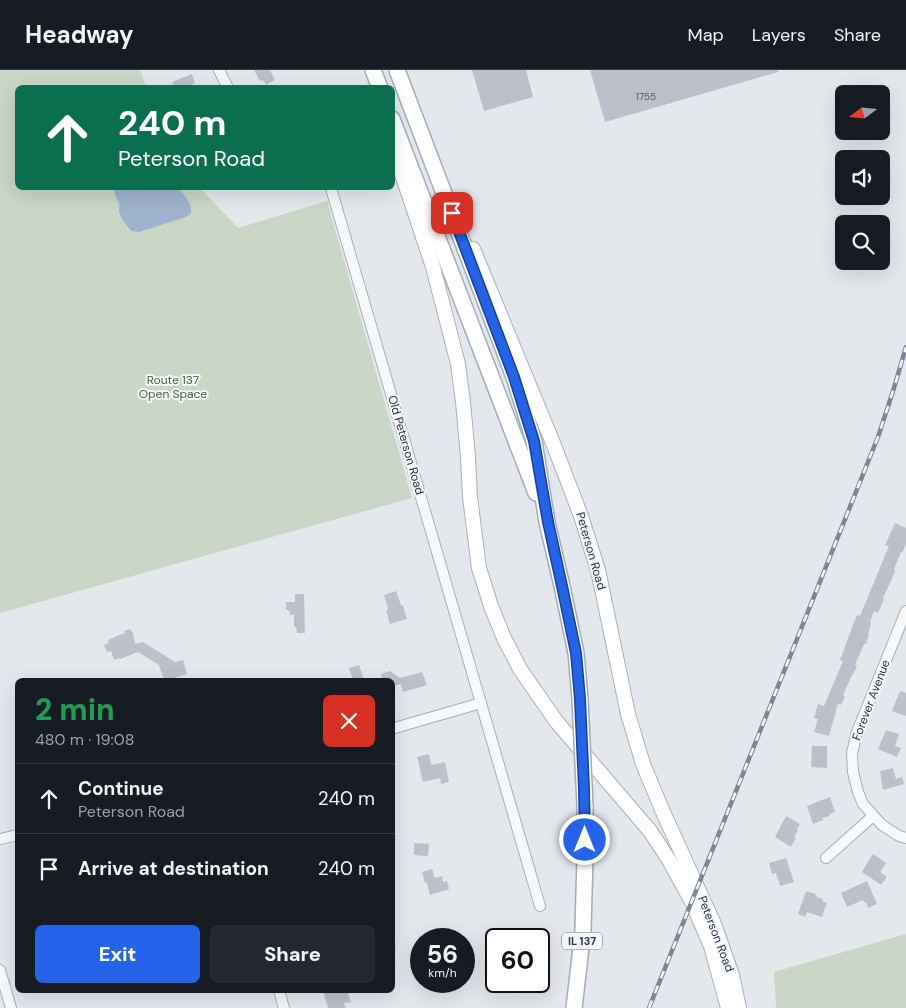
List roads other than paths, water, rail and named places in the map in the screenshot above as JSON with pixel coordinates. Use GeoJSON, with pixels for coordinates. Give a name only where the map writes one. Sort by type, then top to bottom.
{"type":"FeatureCollection","features":[{"type":"Feature","properties":{"kind":"main road"},"geometry":{"type":"LineString","coordinates":[[372,70],[374,85]]}},
{"type":"Feature","properties":{"kind":"main road"},"geometry":{"type":"LineString","coordinates":[[372,70],[379,85]]}},
{"type":"Feature","properties":{"kind":"main road","name":"Peterson Road"},"geometry":{"type":"LineString","coordinates":[[397,70],[514,377],[534,441],[548,522]]}},
{"type":"Feature","properties":{"kind":"main road","name":"Peterson Road"},"geometry":{"type":"LineString","coordinates":[[410,104],[477,259],[581,516],[598,570],[628,714],[643,764],[714,924],[732,975],[739,1008]]}},
{"type":"Feature","properties":{"kind":"main road","name":"IL 137"},"geometry":{"type":"LineString","coordinates":[[395,127],[548,522],[576,653],[585,806],[585,874],[583,930],[574,1008]]}},
{"type":"Feature","properties":{"kind":"main road","name":"Peterson Road"},"geometry":{"type":"LineString","coordinates":[[395,153],[434,267],[458,364],[468,448],[470,497],[475,540],[480,568],[491,606],[504,638],[520,669],[542,702],[556,721],[645,824],[669,860],[692,902],[711,946],[728,1008]]}},
{"type":"Feature","properties":{"kind":"street"},"geometry":{"type":"LineString","coordinates":[[219,70],[226,85]]}},
{"type":"Feature","properties":{"kind":"street","name":"Old Peterson Road"},"geometry":{"type":"LineString","coordinates":[[332,190],[481,703]]}},
{"type":"Feature","properties":{"kind":"street","name":"Forever Avenue"},"geometry":{"type":"LineString","coordinates":[[906,611],[857,732],[852,753],[852,772],[863,804],[882,825],[899,836],[906,838]]}},
{"type":"Feature","properties":{"kind":"street"},"geometry":{"type":"LineString","coordinates":[[395,729],[481,703],[540,906]]}},
{"type":"Feature","properties":{"kind":"street"},"geometry":{"type":"LineString","coordinates":[[826,858],[873,816]]}},
{"type":"Feature","properties":{"kind":"street"},"geometry":{"type":"LineString","coordinates":[[0,839],[15,836]]}},
{"type":"Feature","properties":{"kind":"street"},"geometry":{"type":"LineString","coordinates":[[0,970],[11,1008]]}},
{"type":"Feature","properties":{"kind":"street"},"geometry":{"type":"LineString","coordinates":[[280,993],[284,1008]]}},
{"type":"Feature","properties":{"kind":"water"},"geometry":{"type":"Polygon","coordinates":[[[114,190],[180,190],[189,202],[191,213],[186,217],[139,232],[131,231],[119,213],[119,204],[114,190]]]}},
{"type":"Feature","properties":{"kind":"railway"},"geometry":{"type":"LineString","coordinates":[[649,1008],[878,437],[906,347]]}},
{"type":"Feature","properties":{"kind":"park label","name":"Route 137 Open Space"},"geometry":{"type":"Point","coordinates":[173,387]}}]}
